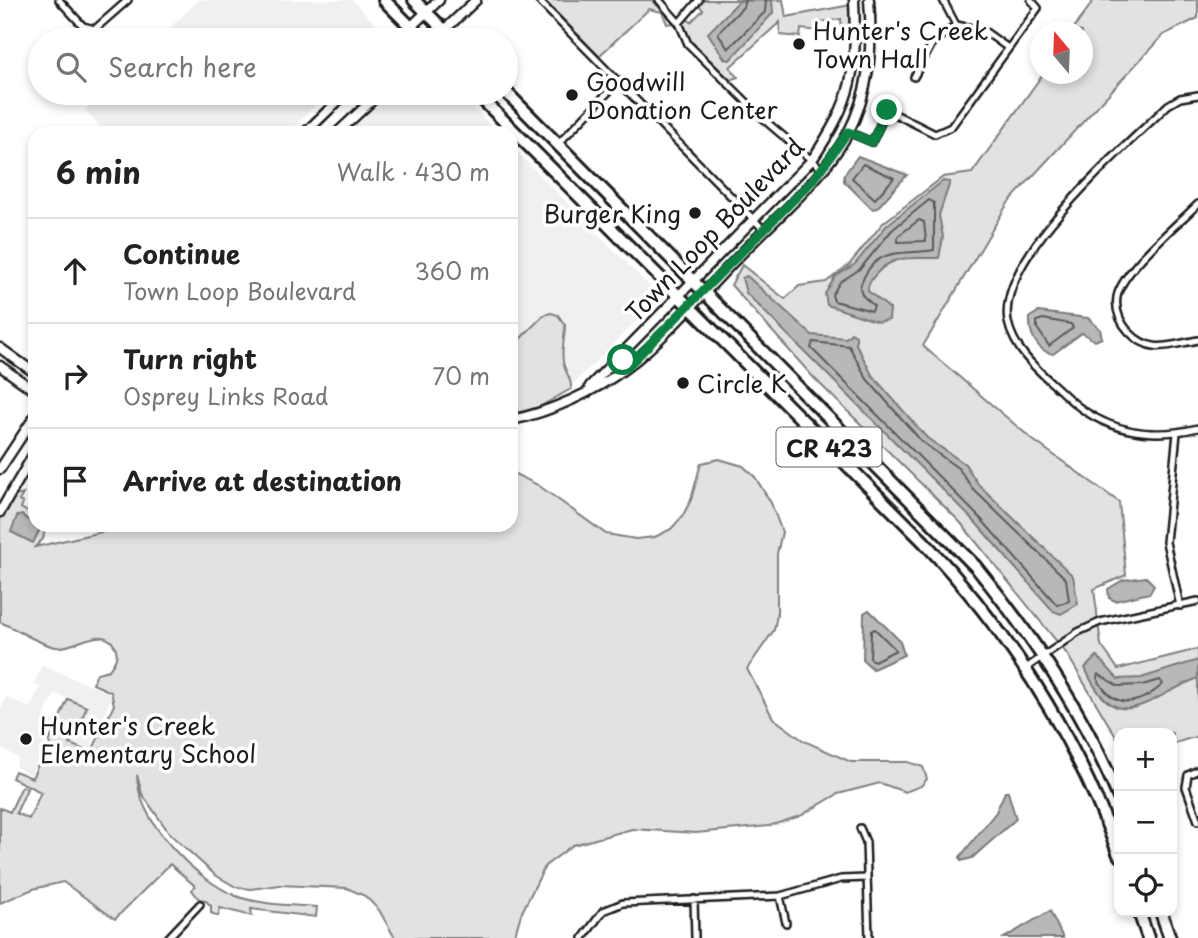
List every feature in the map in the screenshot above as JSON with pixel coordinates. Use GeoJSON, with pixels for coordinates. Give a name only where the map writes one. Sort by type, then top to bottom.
{"type":"FeatureCollection","features":[{"type":"Feature","properties":{"kind":"highway"},"geometry":{"type":"LineString","coordinates":[[384,0],[411,28]]}},
{"type":"Feature","properties":{"kind":"highway"},"geometry":{"type":"LineString","coordinates":[[414,0],[443,28]]}},
{"type":"Feature","properties":{"kind":"highway","name":"CR 423"},"geometry":{"type":"LineString","coordinates":[[518,104],[947,536],[998,594],[1044,656],[1084,723],[1116,791]]}},
{"type":"Feature","properties":{"kind":"highway","name":"CR 423"},"geometry":{"type":"LineString","coordinates":[[488,105],[509,126]]}},
{"type":"Feature","properties":{"kind":"highway","name":"CR 423"},"geometry":{"type":"LineString","coordinates":[[518,135],[945,565],[1026,668],[1087,777],[1119,854]]}},
{"type":"Feature","properties":{"kind":"highway"},"geometry":{"type":"LineString","coordinates":[[1141,917],[1148,938]]}},
{"type":"Feature","properties":{"kind":"highway"},"geometry":{"type":"LineString","coordinates":[[1163,917],[1170,938]]}},
{"type":"Feature","properties":{"kind":"street"},"geometry":{"type":"LineString","coordinates":[[59,0],[83,26],[91,28]]}},
{"type":"Feature","properties":{"kind":"street"},"geometry":{"type":"LineString","coordinates":[[96,28],[128,0]]}},
{"type":"Feature","properties":{"kind":"street"},"geometry":{"type":"LineString","coordinates":[[411,28],[439,0]]}},
{"type":"Feature","properties":{"kind":"street"},"geometry":{"type":"LineString","coordinates":[[447,28],[476,0]]}},
{"type":"Feature","properties":{"kind":"street"},"geometry":{"type":"LineString","coordinates":[[538,0],[764,230]]}},
{"type":"Feature","properties":{"kind":"street"},"geometry":{"type":"LineString","coordinates":[[679,23],[699,0]]}},
{"type":"Feature","properties":{"kind":"street","name":"Town Loop Boulevard"},"geometry":{"type":"LineString","coordinates":[[586,391],[626,346],[812,160],[837,123],[850,83],[856,55],[854,0]]}},
{"type":"Feature","properties":{"kind":"street","name":"Town Loop Boulevard"},"geometry":{"type":"LineString","coordinates":[[518,418],[545,411],[626,368],[704,292],[822,169],[848,132],[868,79],[872,40],[869,0]]}},
{"type":"Feature","properties":{"kind":"street"},"geometry":{"type":"LineString","coordinates":[[943,0],[956,25]]}},
{"type":"Feature","properties":{"kind":"street"},"geometry":{"type":"LineString","coordinates":[[848,132],[872,142],[887,110],[935,134],[951,127],[1038,8],[1031,0]]}},
{"type":"Feature","properties":{"kind":"street"},"geometry":{"type":"LineString","coordinates":[[662,1],[679,23],[688,44],[769,124],[822,169]]}},
{"type":"Feature","properties":{"kind":"street"},"geometry":{"type":"LineString","coordinates":[[914,77],[932,44],[956,25],[983,30],[1008,48]]}},
{"type":"Feature","properties":{"kind":"street"},"geometry":{"type":"LineString","coordinates":[[558,145],[619,81]]}},
{"type":"Feature","properties":{"kind":"street"},"geometry":{"type":"LineString","coordinates":[[1198,95],[1180,97],[1168,105],[1065,205],[1027,259],[1011,289],[1007,310],[1010,330],[1023,355],[1077,406],[1100,422],[1133,432],[1178,433],[1198,428]]}},
{"type":"Feature","properties":{"kind":"street"},"geometry":{"type":"LineString","coordinates":[[312,126],[334,105]]}},
{"type":"Feature","properties":{"kind":"street"},"geometry":{"type":"LineString","coordinates":[[320,126],[336,105]]}},
{"type":"Feature","properties":{"kind":"street"},"geometry":{"type":"LineString","coordinates":[[345,126],[367,105]]}},
{"type":"Feature","properties":{"kind":"street"},"geometry":{"type":"LineString","coordinates":[[1198,204],[1131,272],[1117,295],[1117,313],[1140,344],[1157,348],[1198,340]]}},
{"type":"Feature","properties":{"kind":"street"},"geometry":{"type":"LineString","coordinates":[[626,346],[623,355],[626,368]]}},
{"type":"Feature","properties":{"kind":"street"},"geometry":{"type":"LineString","coordinates":[[0,348],[28,368]]}},
{"type":"Feature","properties":{"kind":"street"},"geometry":{"type":"LineString","coordinates":[[0,366],[28,386]]}},
{"type":"Feature","properties":{"kind":"street"},"geometry":{"type":"LineString","coordinates":[[0,469],[28,427]]}},
{"type":"Feature","properties":{"kind":"street"},"geometry":{"type":"LineString","coordinates":[[1178,433],[1166,542],[1180,606]]}},
{"type":"Feature","properties":{"kind":"street"},"geometry":{"type":"LineString","coordinates":[[0,512],[28,465]]}},
{"type":"Feature","properties":{"kind":"street"},"geometry":{"type":"LineString","coordinates":[[1026,668],[1078,632],[1100,622],[1198,601]]}},
{"type":"Feature","properties":{"kind":"street"},"geometry":{"type":"LineString","coordinates":[[1198,770],[1188,775],[1186,787],[1198,821]]}},
{"type":"Feature","properties":{"kind":"street"},"geometry":{"type":"LineString","coordinates":[[860,828],[866,842],[869,938]]}},
{"type":"Feature","properties":{"kind":"street"},"geometry":{"type":"LineString","coordinates":[[583,938],[603,911],[623,903],[780,896],[841,879],[867,878]]}},
{"type":"Feature","properties":{"kind":"street"},"geometry":{"type":"LineString","coordinates":[[780,896],[786,923]]}},
{"type":"Feature","properties":{"kind":"street"},"geometry":{"type":"LineString","coordinates":[[694,899],[695,938]]}},
{"type":"Feature","properties":{"kind":"street"},"geometry":{"type":"LineString","coordinates":[[168,938],[200,904]]}},
{"type":"Feature","properties":{"kind":"shaded area"},"geometry":{"type":"Polygon","coordinates":[[[199,0],[352,0],[379,28],[170,28],[199,0]]]}},
{"type":"Feature","properties":{"kind":"shaded area"},"geometry":{"type":"Polygon","coordinates":[[[544,0],[652,0],[674,23],[667,24],[662,12],[649,9],[599,56],[544,0]]]}},
{"type":"Feature","properties":{"kind":"shaded area"},"geometry":{"type":"Polygon","coordinates":[[[702,0],[783,0],[786,17],[851,5],[852,34],[848,38],[836,38],[842,36],[841,19],[821,22],[820,31],[801,29],[800,37],[780,35],[780,22],[730,67],[738,77],[730,80],[690,40],[683,23],[687,19],[691,22],[703,10],[699,5],[702,0]]]}},
{"type":"Feature","properties":{"kind":"shaded area"},"geometry":{"type":"Polygon","coordinates":[[[1094,0],[1198,0],[1198,18],[1163,35],[1008,203],[923,346],[1033,440],[1119,502],[1126,575],[1094,589],[1101,645],[1118,669],[1198,649],[1198,736],[1177,742],[1177,728],[1114,728],[1114,734],[1067,654],[960,522],[814,378],[731,285],[742,265],[785,299],[799,286],[826,282],[849,265],[883,223],[943,177],[972,173],[1036,84],[1093,84],[1093,21],[1079,21],[1094,0]]]}},
{"type":"Feature","properties":{"kind":"shaded area"},"geometry":{"type":"Polygon","coordinates":[[[90,105],[315,105],[295,126],[100,126],[85,110],[90,105]]]}},
{"type":"Feature","properties":{"kind":"shaded area"},"geometry":{"type":"Polygon","coordinates":[[[376,105],[471,105],[491,126],[354,126],[376,105]]]}},
{"type":"Feature","properties":{"kind":"shaded area"},"geometry":{"type":"Polygon","coordinates":[[[518,153],[660,297],[567,390],[518,409],[518,153]]]}},
{"type":"Feature","properties":{"kind":"shaded area"},"geometry":{"type":"Polygon","coordinates":[[[544,315],[558,315],[565,325],[563,357],[571,389],[539,407],[518,413],[518,341],[544,315]]]}},
{"type":"Feature","properties":{"kind":"shaded area"},"geometry":{"type":"Polygon","coordinates":[[[719,459],[743,466],[755,477],[771,503],[782,532],[777,554],[777,615],[774,630],[747,669],[773,718],[804,741],[851,762],[908,762],[923,767],[927,779],[921,786],[905,792],[880,783],[838,794],[800,816],[769,826],[696,833],[632,829],[573,845],[545,866],[521,914],[514,938],[395,938],[379,910],[365,896],[347,888],[280,885],[251,889],[236,887],[215,875],[170,834],[142,794],[137,775],[140,793],[147,811],[158,829],[203,877],[246,899],[317,907],[316,917],[251,909],[252,916],[220,908],[218,916],[211,913],[211,906],[205,900],[199,899],[192,890],[195,886],[170,864],[115,919],[63,882],[33,889],[0,903],[0,808],[10,812],[22,786],[27,789],[16,813],[29,819],[41,792],[12,778],[15,771],[32,778],[42,756],[51,749],[49,742],[68,699],[87,707],[70,744],[91,753],[114,705],[111,692],[93,684],[97,673],[109,670],[117,655],[116,648],[109,639],[102,637],[56,647],[35,640],[0,622],[0,520],[15,496],[23,494],[19,501],[23,503],[21,508],[28,512],[28,532],[44,532],[43,539],[35,547],[101,532],[518,532],[518,475],[538,485],[606,534],[636,539],[655,537],[671,529],[682,517],[691,500],[701,463],[719,459]]]}},
{"type":"Feature","properties":{"kind":"shaded area"},"geometry":{"type":"Polygon","coordinates":[[[42,665],[108,693],[111,698],[89,752],[69,744],[86,707],[55,693],[44,715],[55,721],[31,775],[15,767],[18,758],[0,747],[0,712],[6,697],[30,708],[40,687],[34,683],[42,665]]]}},
{"type":"Feature","properties":{"kind":"water"},"geometry":{"type":"Polygon","coordinates":[[[772,0],[773,13],[730,60],[725,59],[708,33],[739,1],[772,0]]]}},
{"type":"Feature","properties":{"kind":"water"},"geometry":{"type":"Polygon","coordinates":[[[858,156],[907,175],[877,208],[872,209],[844,181],[844,175],[858,156]]]}},
{"type":"Feature","properties":{"kind":"water"},"geometry":{"type":"Polygon","coordinates":[[[943,181],[950,182],[939,215],[943,237],[939,258],[906,258],[891,262],[877,273],[869,284],[868,291],[890,309],[889,320],[878,322],[827,305],[825,294],[835,277],[855,264],[887,225],[943,181]]]}},
{"type":"Feature","properties":{"kind":"water"},"geometry":{"type":"Polygon","coordinates":[[[747,276],[812,335],[846,338],[851,333],[856,336],[856,344],[872,375],[927,438],[965,464],[978,484],[1073,576],[1078,604],[1061,614],[1053,611],[976,523],[746,293],[742,278],[747,276]]]}},
{"type":"Feature","properties":{"kind":"water"},"geometry":{"type":"Polygon","coordinates":[[[1038,312],[1088,318],[1100,329],[1102,338],[1095,341],[1082,333],[1053,354],[1047,352],[1038,345],[1031,329],[1030,317],[1038,312]]]}},
{"type":"Feature","properties":{"kind":"water"},"geometry":{"type":"Polygon","coordinates":[[[22,515],[28,520],[28,532],[38,532],[33,543],[11,532],[17,516],[22,515]]]}},
{"type":"Feature","properties":{"kind":"water"},"geometry":{"type":"Polygon","coordinates":[[[1146,577],[1154,585],[1150,593],[1115,601],[1109,598],[1108,589],[1123,580],[1146,577]]]}},
{"type":"Feature","properties":{"kind":"water"},"geometry":{"type":"Polygon","coordinates":[[[869,610],[900,641],[904,655],[873,669],[863,660],[864,613],[869,610]]]}},
{"type":"Feature","properties":{"kind":"water"},"geometry":{"type":"Polygon","coordinates":[[[1097,656],[1118,679],[1141,678],[1198,660],[1198,678],[1148,703],[1134,708],[1121,708],[1108,702],[1097,690],[1085,668],[1097,656]]]}},
{"type":"Feature","properties":{"kind":"water"},"geometry":{"type":"Polygon","coordinates":[[[1005,792],[1008,792],[1016,819],[972,858],[961,861],[960,857],[996,812],[1005,792]]]}},
{"type":"Feature","properties":{"kind":"water"},"geometry":{"type":"Polygon","coordinates":[[[1050,911],[1063,938],[1004,938],[1050,911]]]}},
{"type":"Feature","properties":{"kind":"place","name":"Hunter's Creek Town Hall"},"geometry":{"type":"Point","coordinates":[799,44]}},
{"type":"Feature","properties":{"kind":"place","name":"Goodwill Donation Center"},"geometry":{"type":"Point","coordinates":[572,95]}},
{"type":"Feature","properties":{"kind":"place","name":"Burger King"},"geometry":{"type":"Point","coordinates":[695,213]}},
{"type":"Feature","properties":{"kind":"place","name":"Circle K"},"geometry":{"type":"Point","coordinates":[683,383]}},
{"type":"Feature","properties":{"kind":"place","name":"Hunter's Creek Elementary School"},"geometry":{"type":"Point","coordinates":[26,739]}},
{"type":"Feature","properties":{"kind":"route"},"geometry":{"type":"LineString","coordinates":[[623,360],[626,368],[711,285],[815,178],[848,132],[872,142],[887,110]]}}]}
